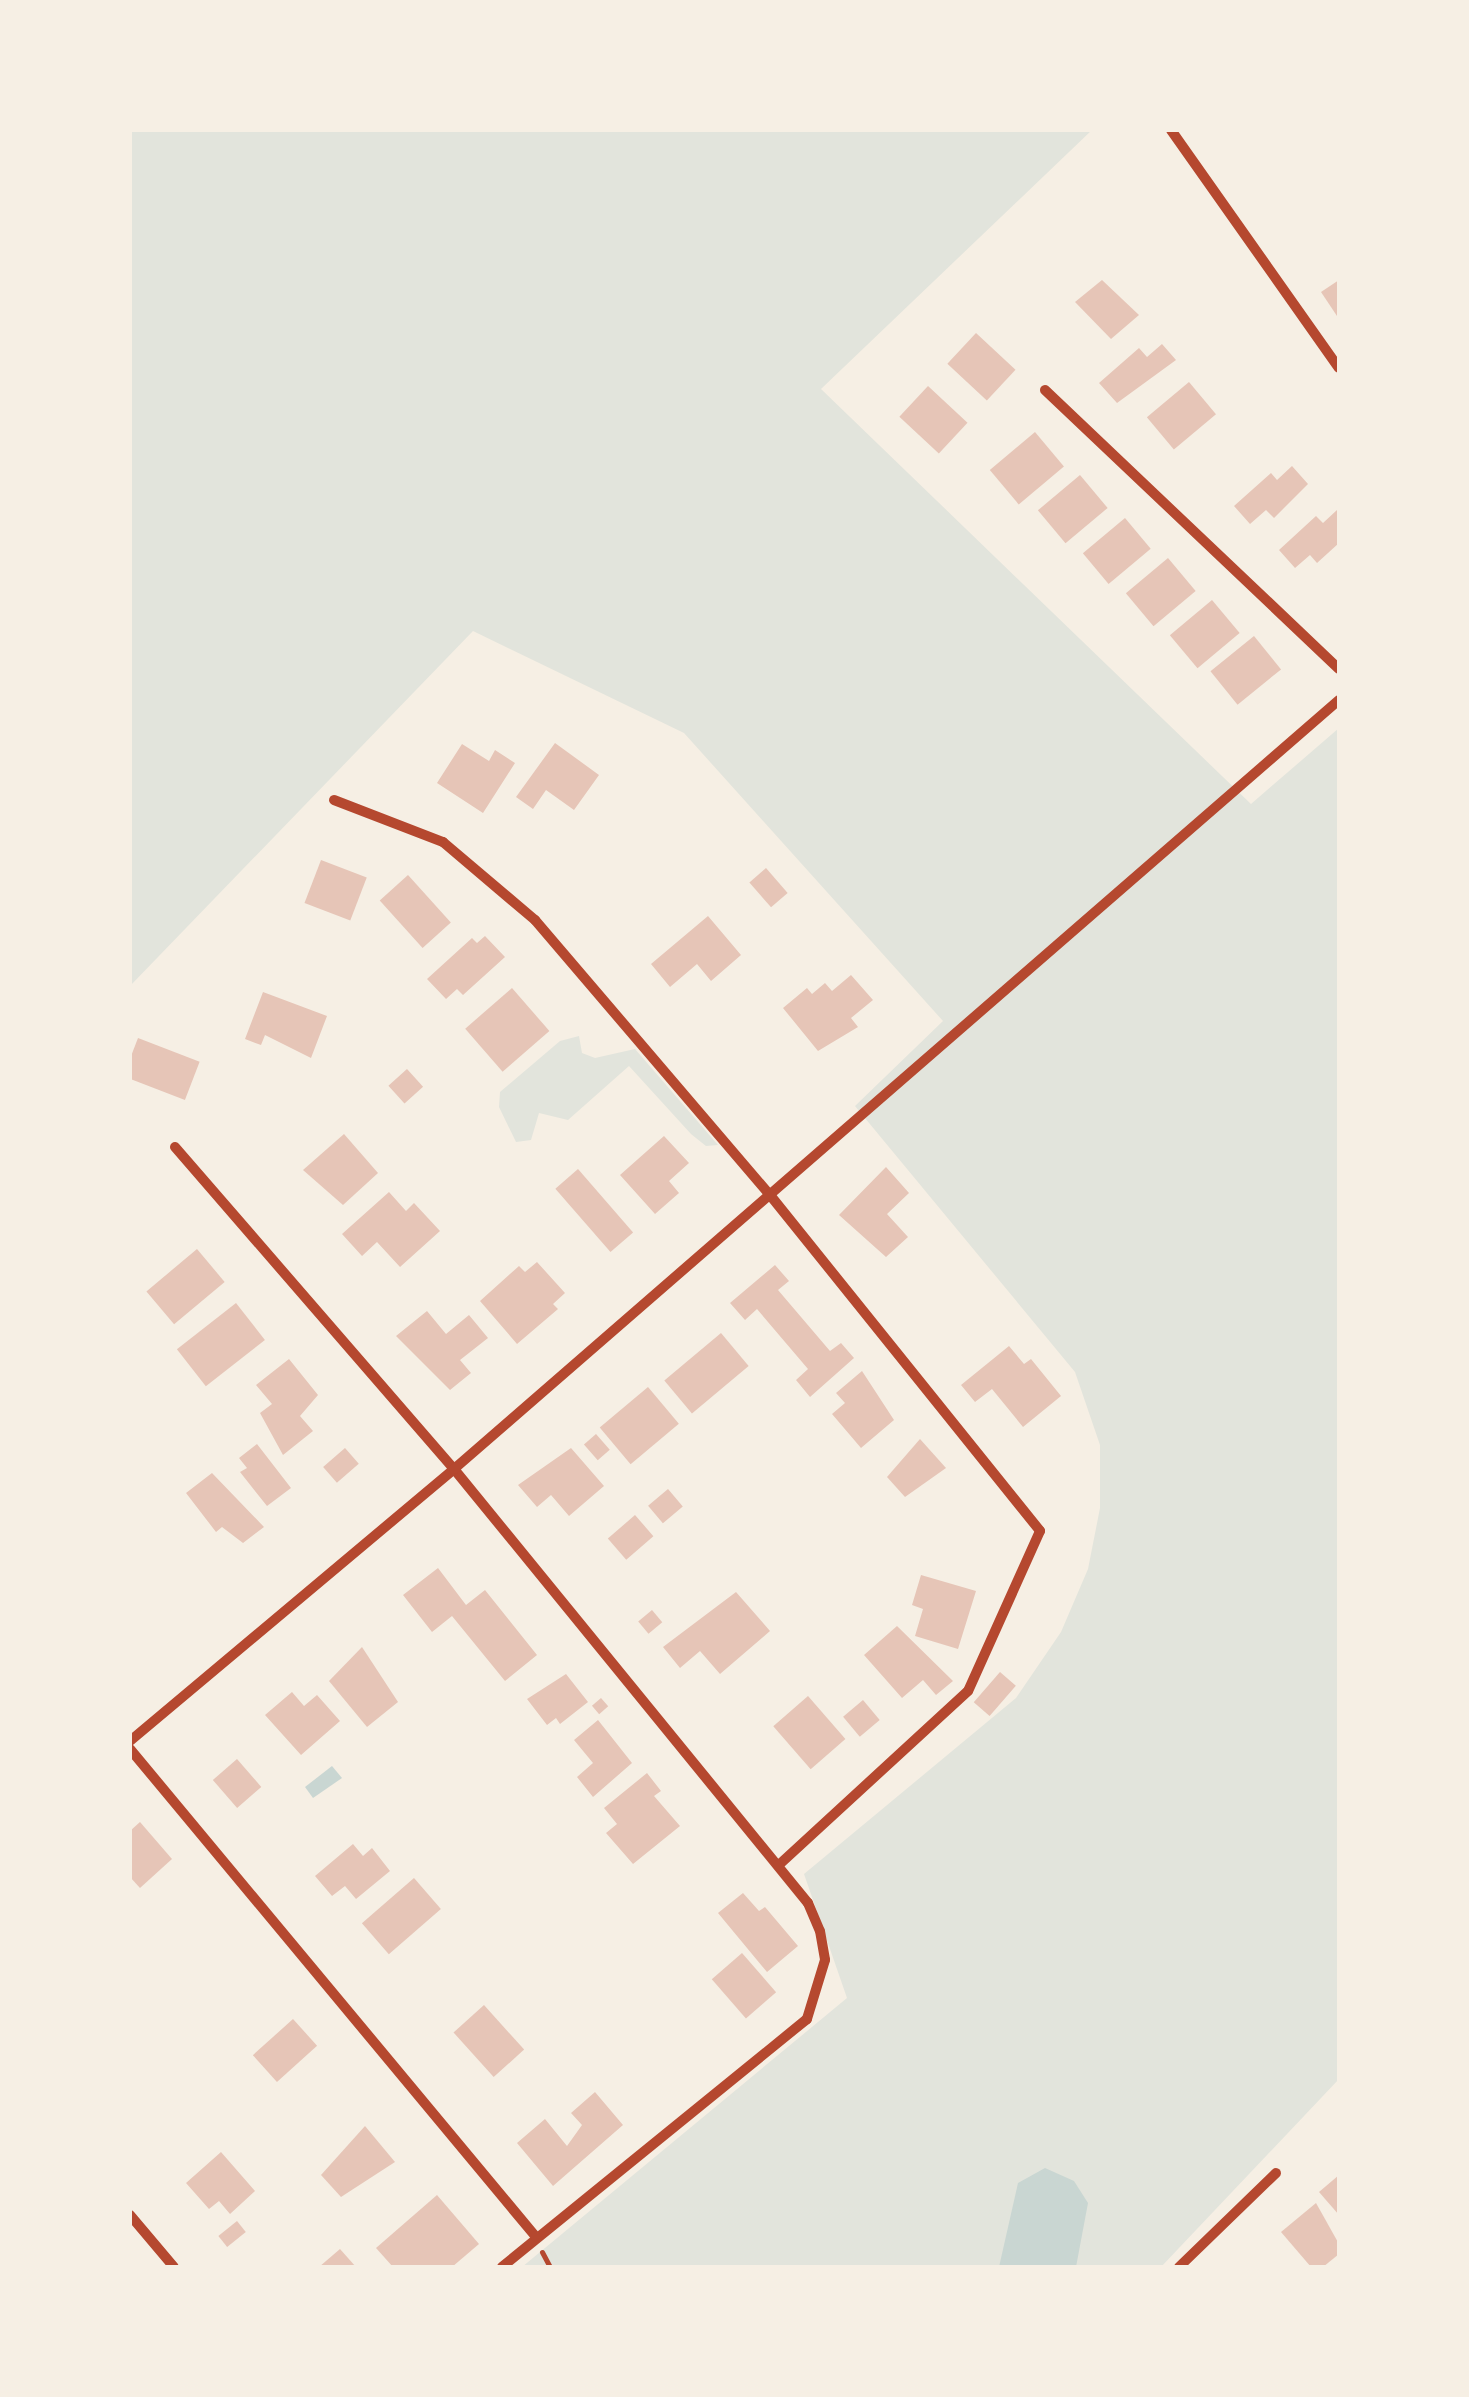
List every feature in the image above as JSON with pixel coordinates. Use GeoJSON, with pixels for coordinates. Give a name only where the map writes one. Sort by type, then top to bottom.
{"type":"FeatureCollection","features":[{"type":"Feature","properties":{"kind":"street"},"geometry":{"type":"LineString","coordinates":[[1171,130],[1339,368]]}},
{"type":"Feature","properties":{"kind":"street"},"geometry":{"type":"LineString","coordinates":[[1046,390],[1339,669]]}},
{"type":"Feature","properties":{"kind":"street"},"geometry":{"type":"LineString","coordinates":[[130,1741],[454,1469],[1339,700]]}},
{"type":"Feature","properties":{"kind":"street"},"geometry":{"type":"LineString","coordinates":[[334,800],[392,818],[479,869],[535,920],[770,1195],[1040,1530],[968,1690],[778,1866]]}},
{"type":"Feature","properties":{"kind":"street"},"geometry":{"type":"LineString","coordinates":[[176,1146],[454,1469],[778,1866],[820,1930],[823,1973],[807,2019],[502,2267]]}},
{"type":"Feature","properties":{"kind":"street"},"geometry":{"type":"LineString","coordinates":[[130,1749],[536,2237]]}},
{"type":"Feature","properties":{"kind":"street"},"geometry":{"type":"LineString","coordinates":[[1179,2267],[1276,2173]]}},
{"type":"Feature","properties":{"kind":"street"},"geometry":{"type":"LineString","coordinates":[[130,2216],[174,2267]]}},
{"type":"Feature","properties":{"kind":"shaded area"},"geometry":{"type":"Polygon","coordinates":[[[130,130],[1092,130],[821,389],[1251,804],[1339,728],[1339,2079],[1161,2267],[522,2267],[847,1998],[804,1874],[1016,1698],[1061,1632],[1088,1569],[1100,1508],[1100,1445],[1075,1372],[855,1106],[943,1021],[684,733],[473,631],[130,986],[130,130]]]}},
{"type":"Feature","properties":{"kind":"shaded area"},"geometry":{"type":"Polygon","coordinates":[[[579,1036],[582,1053],[595,1058],[635,1049],[718,1145],[706,1146],[691,1134],[629,1066],[568,1120],[539,1113],[531,1140],[516,1142],[499,1107],[500,1092],[560,1041],[579,1036]]]}},
{"type":"Feature","properties":{"kind":"shaded area"},"geometry":{"type":"Polygon","coordinates":[[[332,1766],[342,1778],[313,1798],[305,1787],[332,1766]]]}},
{"type":"Feature","properties":{"kind":"shaded area"},"geometry":{"type":"Polygon","coordinates":[[[1045,2168],[1074,2181],[1088,2203],[1076,2267],[999,2267],[1018,2183],[1045,2168]]]}},
{"type":"Feature","properties":{"kind":"building"},"geometry":{"type":"Polygon","coordinates":[[[1102,280],[1139,315],[1111,339],[1075,302],[1102,280]]]}},
{"type":"Feature","properties":{"kind":"building"},"geometry":{"type":"Polygon","coordinates":[[[1339,280],[1339,319],[1321,292],[1339,280]]]}},
{"type":"Feature","properties":{"kind":"building"},"geometry":{"type":"Polygon","coordinates":[[[976,333],[1015,370],[987,401],[947,364],[976,333]]]}},
{"type":"Feature","properties":{"kind":"building"},"geometry":{"type":"Polygon","coordinates":[[[1162,344],[1176,360],[1117,403],[1099,383],[1139,348],[1147,357],[1162,344]]]}},
{"type":"Feature","properties":{"kind":"building"},"geometry":{"type":"Polygon","coordinates":[[[1189,382],[1216,414],[1174,450],[1147,417],[1189,382]]]}},
{"type":"Feature","properties":{"kind":"building"},"geometry":{"type":"Polygon","coordinates":[[[928,386],[967,423],[939,454],[899,417],[928,386]]]}},
{"type":"Feature","properties":{"kind":"building"},"geometry":{"type":"Polygon","coordinates":[[[1035,432],[1064,466],[1019,504],[990,470],[1035,432]]]}},
{"type":"Feature","properties":{"kind":"building"},"geometry":{"type":"Polygon","coordinates":[[[1292,466],[1308,484],[1274,518],[1266,510],[1250,524],[1234,506],[1271,473],[1277,480],[1292,466]]]}},
{"type":"Feature","properties":{"kind":"building"},"geometry":{"type":"Polygon","coordinates":[[[1080,475],[1108,508],[1066,543],[1038,510],[1080,475]]]}},
{"type":"Feature","properties":{"kind":"building"},"geometry":{"type":"Polygon","coordinates":[[[1337,510],[1339,543],[1317,563],[1310,555],[1295,568],[1279,550],[1316,516],[1323,523],[1337,510]]]}},
{"type":"Feature","properties":{"kind":"building"},"geometry":{"type":"Polygon","coordinates":[[[1125,518],[1151,549],[1109,584],[1083,553],[1125,518]]]}},
{"type":"Feature","properties":{"kind":"building"},"geometry":{"type":"Polygon","coordinates":[[[1168,558],[1196,591],[1154,626],[1126,593],[1168,558]]]}},
{"type":"Feature","properties":{"kind":"building"},"geometry":{"type":"Polygon","coordinates":[[[1212,600],[1240,633],[1198,668],[1170,635],[1212,600]]]}},
{"type":"Feature","properties":{"kind":"building"},"geometry":{"type":"Polygon","coordinates":[[[1254,636],[1281,669],[1238,705],[1210,671],[1254,636]]]}},
{"type":"Feature","properties":{"kind":"building"},"geometry":{"type":"Polygon","coordinates":[[[555,743],[599,775],[574,810],[546,790],[533,809],[516,797],[555,743]]]}},
{"type":"Feature","properties":{"kind":"building"},"geometry":{"type":"Polygon","coordinates":[[[462,744],[489,761],[495,750],[515,763],[483,813],[437,783],[462,744]]]}},
{"type":"Feature","properties":{"kind":"building"},"geometry":{"type":"Polygon","coordinates":[[[321,860],[367,878],[350,921],[305,903],[321,860]]]}},
{"type":"Feature","properties":{"kind":"building"},"geometry":{"type":"Polygon","coordinates":[[[766,868],[788,893],[771,907],[749,882],[766,868]]]}},
{"type":"Feature","properties":{"kind":"building"},"geometry":{"type":"Polygon","coordinates":[[[408,875],[451,923],[423,948],[380,900],[408,875]]]}},
{"type":"Feature","properties":{"kind":"building"},"geometry":{"type":"Polygon","coordinates":[[[708,916],[741,955],[711,981],[697,964],[670,987],[651,964],[708,916]]]}},
{"type":"Feature","properties":{"kind":"building"},"geometry":{"type":"Polygon","coordinates":[[[485,936],[505,957],[463,995],[457,989],[446,999],[427,979],[472,938],[477,943],[485,936]]]}},
{"type":"Feature","properties":{"kind":"building"},"geometry":{"type":"Polygon","coordinates":[[[851,975],[873,1000],[851,1018],[858,1027],[818,1051],[783,1008],[807,988],[812,994],[825,983],[832,991],[851,975]]]}},
{"type":"Feature","properties":{"kind":"building"},"geometry":{"type":"Polygon","coordinates":[[[512,988],[549,1031],[503,1072],[465,1029],[512,988]]]}},
{"type":"Feature","properties":{"kind":"building"},"geometry":{"type":"Polygon","coordinates":[[[263,992],[327,1016],[311,1058],[265,1035],[261,1045],[245,1039],[263,992]]]}},
{"type":"Feature","properties":{"kind":"building"},"geometry":{"type":"Polygon","coordinates":[[[138,1038],[200,1062],[185,1100],[130,1079],[130,1059],[138,1038]]]}},
{"type":"Feature","properties":{"kind":"building"},"geometry":{"type":"Polygon","coordinates":[[[407,1069],[423,1087],[404,1104],[388,1086],[407,1069]]]}},
{"type":"Feature","properties":{"kind":"building"},"geometry":{"type":"Polygon","coordinates":[[[344,1134],[378,1173],[343,1205],[303,1170],[344,1134]]]}},
{"type":"Feature","properties":{"kind":"building"},"geometry":{"type":"Polygon","coordinates":[[[664,1136],[689,1163],[669,1181],[679,1193],[655,1214],[620,1175],[664,1136]]]}},
{"type":"Feature","properties":{"kind":"building"},"geometry":{"type":"Polygon","coordinates":[[[886,1167],[909,1193],[887,1214],[908,1237],[886,1257],[839,1215],[886,1167]]]}},
{"type":"Feature","properties":{"kind":"building"},"geometry":{"type":"Polygon","coordinates":[[[578,1169],[633,1232],[610,1252],[555,1189],[578,1169]]]}},
{"type":"Feature","properties":{"kind":"building"},"geometry":{"type":"Polygon","coordinates":[[[389,1192],[406,1211],[414,1203],[440,1231],[400,1267],[377,1242],[362,1256],[342,1234],[389,1192]]]}},
{"type":"Feature","properties":{"kind":"building"},"geometry":{"type":"Polygon","coordinates":[[[197,1249],[225,1282],[174,1324],[146,1291],[197,1249]]]}},
{"type":"Feature","properties":{"kind":"building"},"geometry":{"type":"Polygon","coordinates":[[[537,1262],[565,1293],[553,1304],[558,1309],[517,1344],[480,1301],[519,1266],[525,1272],[537,1262]]]}},
{"type":"Feature","properties":{"kind":"building"},"geometry":{"type":"Polygon","coordinates":[[[775,1265],[789,1281],[778,1290],[830,1351],[841,1343],[854,1358],[810,1397],[796,1380],[808,1369],[757,1309],[745,1320],[730,1303],[775,1265]]]}},
{"type":"Feature","properties":{"kind":"building"},"geometry":{"type":"Polygon","coordinates":[[[236,1303],[265,1340],[206,1386],[177,1349],[236,1303]]]}},
{"type":"Feature","properties":{"kind":"building"},"geometry":{"type":"Polygon","coordinates":[[[427,1311],[446,1334],[469,1315],[488,1338],[460,1360],[471,1373],[450,1390],[396,1336],[427,1311]]]}},
{"type":"Feature","properties":{"kind":"building"},"geometry":{"type":"Polygon","coordinates":[[[721,1333],[749,1366],[692,1414],[664,1381],[721,1333]]]}},
{"type":"Feature","properties":{"kind":"building"},"geometry":{"type":"Polygon","coordinates":[[[1009,1346],[1024,1364],[1031,1359],[1061,1396],[1023,1427],[992,1389],[975,1402],[961,1385],[1009,1346]]]}},
{"type":"Feature","properties":{"kind":"building"},"geometry":{"type":"Polygon","coordinates":[[[289,1359],[318,1395],[300,1416],[313,1431],[283,1455],[260,1413],[272,1404],[256,1385],[289,1359]]]}},
{"type":"Feature","properties":{"kind":"building"},"geometry":{"type":"Polygon","coordinates":[[[862,1371],[894,1420],[861,1448],[832,1414],[845,1403],[836,1393],[862,1371]]]}},
{"type":"Feature","properties":{"kind":"building"},"geometry":{"type":"Polygon","coordinates":[[[648,1387],[679,1424],[631,1464],[600,1427],[648,1387]]]}},
{"type":"Feature","properties":{"kind":"building"},"geometry":{"type":"Polygon","coordinates":[[[596,1434],[610,1450],[598,1460],[584,1444],[596,1434]]]}},
{"type":"Feature","properties":{"kind":"building"},"geometry":{"type":"Polygon","coordinates":[[[920,1439],[946,1468],[905,1497],[887,1477],[920,1439]]]}},
{"type":"Feature","properties":{"kind":"building"},"geometry":{"type":"Polygon","coordinates":[[[257,1444],[291,1488],[267,1506],[240,1472],[247,1468],[239,1458],[257,1444]]]}},
{"type":"Feature","properties":{"kind":"building"},"geometry":{"type":"Polygon","coordinates":[[[345,1448],[359,1464],[337,1483],[323,1467],[345,1448]]]}},
{"type":"Feature","properties":{"kind":"building"},"geometry":{"type":"Polygon","coordinates":[[[571,1448],[604,1486],[569,1516],[551,1495],[537,1507],[518,1485],[571,1448]]]}},
{"type":"Feature","properties":{"kind":"building"},"geometry":{"type":"Polygon","coordinates":[[[212,1473],[264,1527],[243,1543],[222,1527],[216,1532],[186,1493],[212,1473]]]}},
{"type":"Feature","properties":{"kind":"building"},"geometry":{"type":"Polygon","coordinates":[[[668,1489],[683,1507],[663,1523],[648,1506],[668,1489]]]}},
{"type":"Feature","properties":{"kind":"building"},"geometry":{"type":"Polygon","coordinates":[[[635,1515],[653,1536],[626,1560],[608,1539],[635,1515]]]}},
{"type":"Feature","properties":{"kind":"building"},"geometry":{"type":"Polygon","coordinates":[[[438,1568],[466,1605],[485,1590],[537,1655],[505,1681],[452,1616],[432,1632],[403,1595],[438,1568]]]}},
{"type":"Feature","properties":{"kind":"building"},"geometry":{"type":"Polygon","coordinates":[[[921,1575],[976,1591],[958,1649],[915,1636],[923,1609],[912,1605],[921,1575]]]}},
{"type":"Feature","properties":{"kind":"building"},"geometry":{"type":"Polygon","coordinates":[[[736,1592],[770,1631],[720,1674],[700,1651],[680,1668],[663,1647],[736,1592]]]}},
{"type":"Feature","properties":{"kind":"building"},"geometry":{"type":"Polygon","coordinates":[[[652,1610],[662,1622],[648,1634],[638,1622],[652,1610]]]}},
{"type":"Feature","properties":{"kind":"building"},"geometry":{"type":"Polygon","coordinates":[[[897,1626],[953,1681],[936,1695],[923,1680],[902,1698],[864,1655],[897,1626]]]}},
{"type":"Feature","properties":{"kind":"building"},"geometry":{"type":"Polygon","coordinates":[[[362,1647],[398,1702],[367,1727],[329,1681],[362,1647]]]}},
{"type":"Feature","properties":{"kind":"building"},"geometry":{"type":"Polygon","coordinates":[[[1000,1672],[1016,1686],[990,1716],[974,1702],[1000,1672]]]}},
{"type":"Feature","properties":{"kind":"building"},"geometry":{"type":"Polygon","coordinates":[[[566,1674],[588,1702],[560,1724],[556,1718],[547,1725],[527,1699],[566,1674]]]}},
{"type":"Feature","properties":{"kind":"building"},"geometry":{"type":"Polygon","coordinates":[[[292,1692],[304,1706],[317,1695],[340,1721],[301,1755],[265,1715],[292,1692]]]}},
{"type":"Feature","properties":{"kind":"building"},"geometry":{"type":"Polygon","coordinates":[[[808,1696],[845,1739],[811,1769],[773,1726],[808,1696]]]}},
{"type":"Feature","properties":{"kind":"building"},"geometry":{"type":"Polygon","coordinates":[[[601,1698],[608,1706],[599,1714],[592,1706],[601,1698]]]}},
{"type":"Feature","properties":{"kind":"building"},"geometry":{"type":"Polygon","coordinates":[[[863,1700],[880,1720],[860,1737],[843,1717],[863,1700]]]}},
{"type":"Feature","properties":{"kind":"building"},"geometry":{"type":"Polygon","coordinates":[[[598,1720],[632,1763],[593,1797],[577,1777],[593,1763],[574,1740],[598,1720]]]}},
{"type":"Feature","properties":{"kind":"building"},"geometry":{"type":"Polygon","coordinates":[[[237,1759],[261,1787],[237,1808],[213,1780],[237,1759]]]}},
{"type":"Feature","properties":{"kind":"building"},"geometry":{"type":"Polygon","coordinates":[[[647,1773],[661,1791],[654,1796],[680,1826],[633,1864],[606,1833],[617,1824],[604,1808],[647,1773]]]}},
{"type":"Feature","properties":{"kind":"building"},"geometry":{"type":"Polygon","coordinates":[[[140,1822],[172,1859],[140,1888],[130,1877],[130,1831],[140,1822]]]}},
{"type":"Feature","properties":{"kind":"building"},"geometry":{"type":"Polygon","coordinates":[[[353,1844],[363,1856],[372,1848],[390,1871],[356,1899],[345,1886],[332,1896],[315,1876],[353,1844]]]}},
{"type":"Feature","properties":{"kind":"building"},"geometry":{"type":"Polygon","coordinates":[[[414,1878],[441,1909],[389,1954],[362,1923],[414,1878]]]}},
{"type":"Feature","properties":{"kind":"building"},"geometry":{"type":"Polygon","coordinates":[[[743,1893],[759,1911],[765,1907],[798,1946],[767,1972],[718,1913],[743,1893]]]}},
{"type":"Feature","properties":{"kind":"building"},"geometry":{"type":"Polygon","coordinates":[[[742,1953],[776,1992],[746,2018],[712,1979],[742,1953]]]}},
{"type":"Feature","properties":{"kind":"building"},"geometry":{"type":"Polygon","coordinates":[[[484,2005],[524,2050],[494,2077],[454,2032],[484,2005]]]}},
{"type":"Feature","properties":{"kind":"building"},"geometry":{"type":"Polygon","coordinates":[[[293,2019],[317,2046],[277,2082],[253,2055],[293,2019]]]}},
{"type":"Feature","properties":{"kind":"building"},"geometry":{"type":"Polygon","coordinates":[[[595,2092],[623,2125],[553,2186],[517,2143],[545,2119],[567,2146],[582,2125],[571,2113],[595,2092]]]}},
{"type":"Feature","properties":{"kind":"building"},"geometry":{"type":"Polygon","coordinates":[[[365,2126],[395,2162],[341,2197],[321,2175],[365,2126]]]}},
{"type":"Feature","properties":{"kind":"building"},"geometry":{"type":"Polygon","coordinates":[[[221,2152],[255,2191],[230,2214],[219,2201],[209,2209],[186,2183],[221,2152]]]}},
{"type":"Feature","properties":{"kind":"building"},"geometry":{"type":"Polygon","coordinates":[[[1339,2175],[1339,2215],[1319,2192],[1339,2175]]]}},
{"type":"Feature","properties":{"kind":"building"},"geometry":{"type":"Polygon","coordinates":[[[437,2195],[479,2244],[452,2267],[393,2267],[376,2248],[437,2195]]]}},
{"type":"Feature","properties":{"kind":"building"},"geometry":{"type":"Polygon","coordinates":[[[1316,2203],[1339,2244],[1339,2254],[1323,2267],[1311,2267],[1281,2232],[1316,2203]]]}},
{"type":"Feature","properties":{"kind":"building"},"geometry":{"type":"Polygon","coordinates":[[[237,2221],[246,2232],[227,2247],[218,2236],[237,2221]]]}},
{"type":"Feature","properties":{"kind":"building"},"geometry":{"type":"Polygon","coordinates":[[[340,2249],[356,2267],[319,2267],[340,2249]]]}}]}
